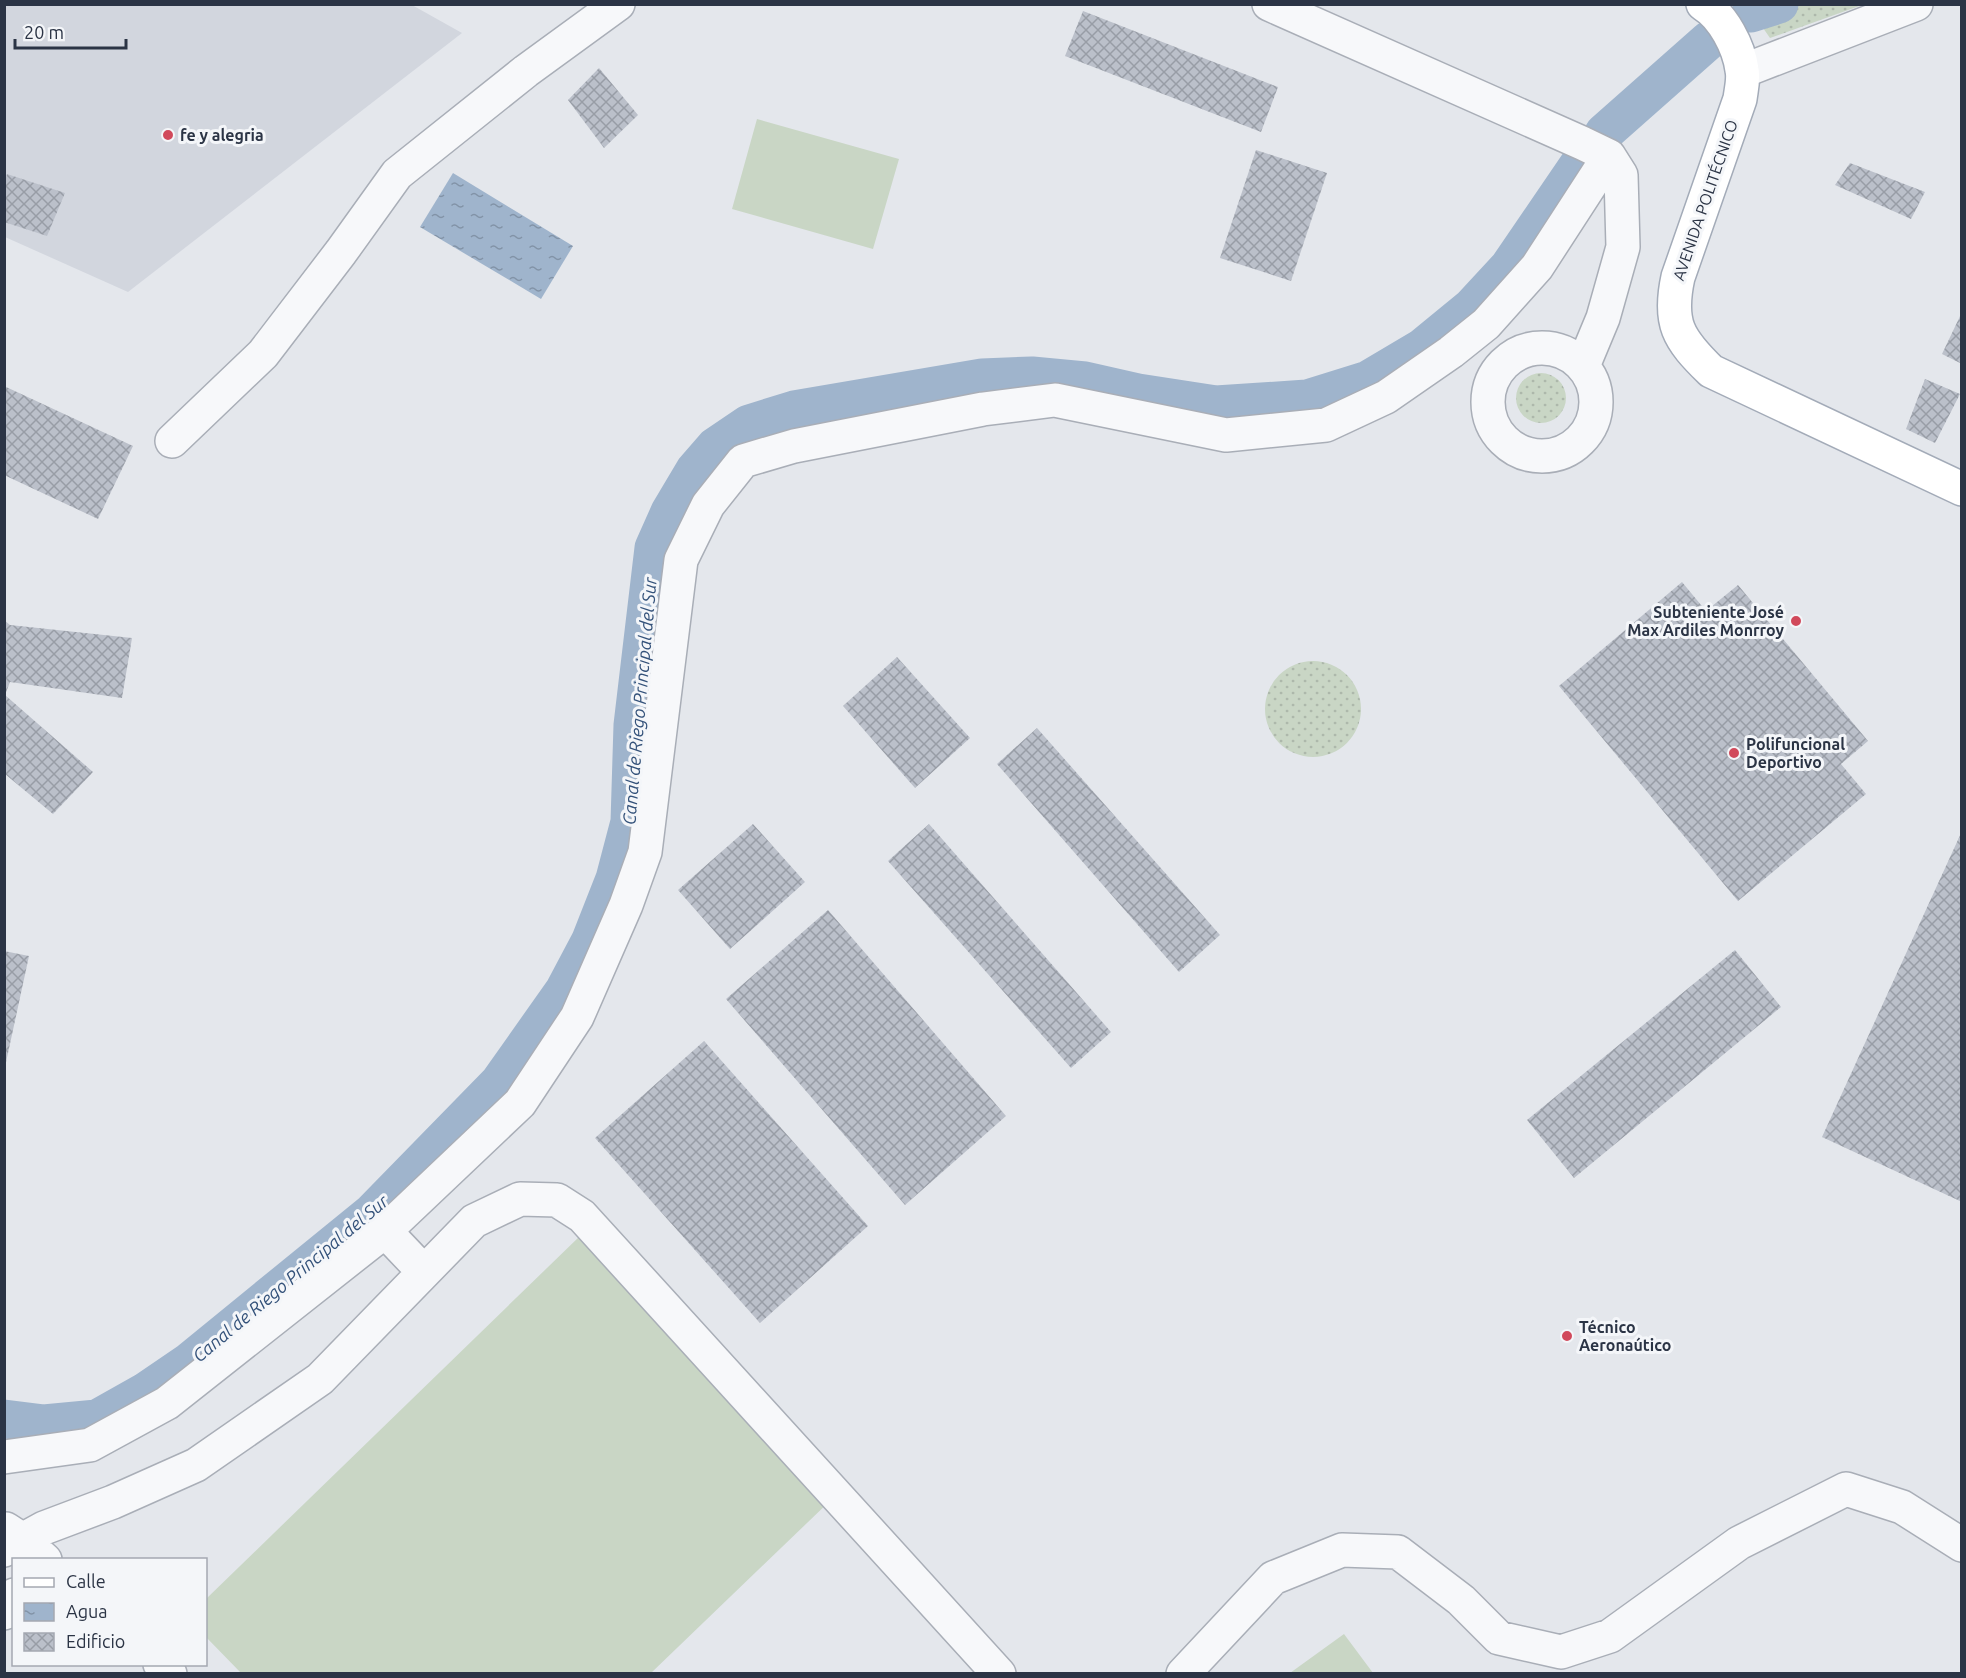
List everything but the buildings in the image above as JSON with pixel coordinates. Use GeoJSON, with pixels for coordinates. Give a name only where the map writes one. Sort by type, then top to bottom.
{"type":"FeatureCollection","features":[{"type":"Feature","properties":{"kind":"main road"},"geometry":{"type":"LineString","coordinates":[[1705,6],[1725,26],[1740,62]]}},
{"type":"Feature","properties":{"kind":"main road","name":"AVENIDA POLITÉCNICO"},"geometry":{"type":"LineString","coordinates":[[1740,62],[1740,99],[1678,277],[1673,298],[1674,321],[1688,349],[1711,371],[1962,489]]}},
{"type":"Feature","properties":{"kind":"street"},"geometry":{"type":"LineString","coordinates":[[172,441],[263,354],[397,174],[526,71],[618,4]]}},
{"type":"Feature","properties":{"kind":"street"},"geometry":{"type":"LineString","coordinates":[[1269,4],[1599,151],[1621,175],[1623,247],[1603,318],[1582,366]]}},
{"type":"Feature","properties":{"kind":"street"},"geometry":{"type":"LineString","coordinates":[[1740,62],[1916,4]]}},
{"type":"Feature","properties":{"kind":"street"},"geometry":{"type":"LineString","coordinates":[[4,1457],[90,1445],[167,1403],[385,1231],[520,1103],[577,1017],[626,905],[645,852],[681,561],[708,505],[743,461],[794,446],[983,409],[1055,400],[1226,435],[1326,425],[1386,397],[1451,352],[1486,324],[1537,267],[1599,151]]}},
{"type":"Feature","properties":{"kind":"street"},"geometry":{"type":"LineString","coordinates":[[19,1548],[44,1528],[113,1502],[196,1465],[320,1379],[474,1221],[520,1199],[557,1200],[582,1216],[999,1674]]}},
{"type":"Feature","properties":{"kind":"street"},"geometry":{"type":"LineString","coordinates":[[385,1231],[424,1272]]}},
{"type":"Feature","properties":{"kind":"street"},"geometry":{"type":"LineString","coordinates":[[1183,1674],[1273,1578],[1342,1550],[1398,1552],[1461,1600],[1499,1638],[1561,1652],[1610,1636],[1738,1543],[1846,1489],[1902,1507],[1962,1545]]}},
{"type":"Feature","properties":{"kind":"street"},"geometry":{"type":"LineString","coordinates":[[4,1613],[12,1599]]}},
{"type":"Feature","properties":{"kind":"shaded area","name":"fe y alegria"},"geometry":{"type":"Polygon","coordinates":[[[5,5],[412,5],[462,33],[128,292],[5,237],[5,5]]]}},
{"type":"Feature","properties":{"kind":"green space"},"geometry":{"type":"Polygon","coordinates":[[[1747,5],[1862,5],[1770,38],[1747,5]]]}},
{"type":"Feature","properties":{"kind":"green space"},"geometry":{"type":"Polygon","coordinates":[[[757,119],[899,159],[873,249],[732,209],[757,119]]]}},
{"type":"Feature","properties":{"kind":"green space"},"geometry":{"type":"Polygon","coordinates":[[[1536,373],[1546,373],[1559,380],[1566,393],[1566,403],[1559,416],[1546,423],[1536,423],[1527,419],[1520,412],[1516,403],[1516,393],[1520,384],[1527,377],[1536,373]]]}},
{"type":"Feature","properties":{"kind":"green space"},"geometry":{"type":"Polygon","coordinates":[[[1313,661],[1331,664],[1347,675],[1358,691],[1361,709],[1358,727],[1347,743],[1331,754],[1313,757],[1295,754],[1279,743],[1268,727],[1265,709],[1268,691],[1279,675],[1295,664],[1313,661]]]}},
{"type":"Feature","properties":{"kind":"green space"},"geometry":{"type":"Polygon","coordinates":[[[581,1235],[833,1498],[651,1673],[241,1673],[207,1638],[207,1598],[581,1235]]]}},
{"type":"Feature","properties":{"kind":"green space"},"geometry":{"type":"Polygon","coordinates":[[[1344,1634],[1373,1673],[1290,1673],[1344,1634]]]}},
{"type":"Feature","properties":{"kind":"water"},"geometry":{"type":"Polygon","coordinates":[[[453,173],[573,246],[541,299],[420,227],[453,173]]]}},
{"type":"Feature","properties":{"kind":"waterway","name":"Canal de Riego Principal del Sur"},"geometry":{"type":"LineString","coordinates":[[1751,13],[1779,4]]}},
{"type":"Feature","properties":{"kind":"waterway","name":"Canal de Riego Principal del Sur"},"geometry":{"type":"LineString","coordinates":[[1604,133],[1708,41]]}},
{"type":"Feature","properties":{"kind":"waterway","name":"Canal de Riego Principal del Sur"},"geometry":{"type":"LineString","coordinates":[[4,1419],[44,1424],[97,1419],[145,1392],[189,1362],[373,1212],[499,1083],[564,991],[591,940],[615,879],[630,822],[633,725],[654,548],[670,512],[695,470],[715,447],[749,424],[794,410],[982,378],[1032,376],[1085,381],[1138,393],[1216,405],[1307,399],[1368,380],[1422,348],[1472,307],[1509,267],[1580,163]]}},
{"type":"Feature","properties":{"kind":"place","name":"fe y alegria"},"geometry":{"type":"Point","coordinates":[168,135]}},
{"type":"Feature","properties":{"kind":"place","name":"Subteniente José Max Ardiles Monrroy"},"geometry":{"type":"Point","coordinates":[1796,621]}},
{"type":"Feature","properties":{"kind":"place","name":"Polifuncional Deportivo"},"geometry":{"type":"Point","coordinates":[1734,753]}},
{"type":"Feature","properties":{"kind":"place","name":"Técnico Aeronaútico"},"geometry":{"type":"Point","coordinates":[1567,1336]}}]}
